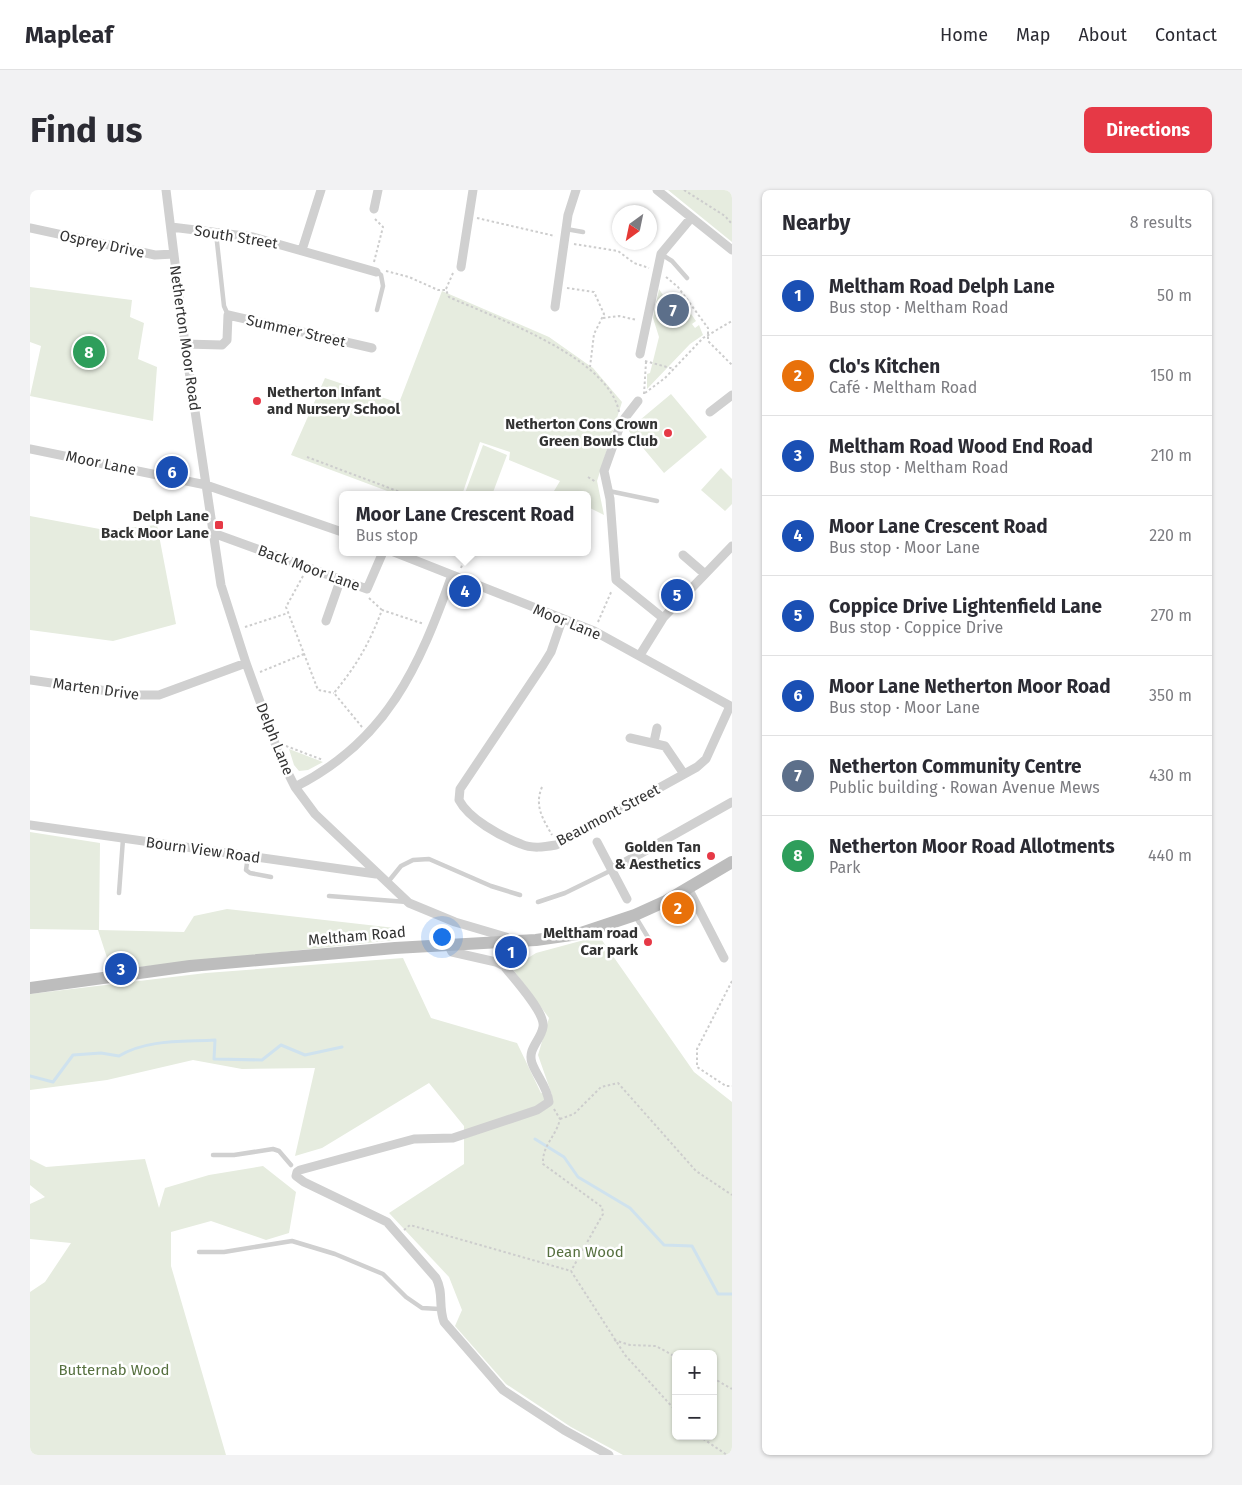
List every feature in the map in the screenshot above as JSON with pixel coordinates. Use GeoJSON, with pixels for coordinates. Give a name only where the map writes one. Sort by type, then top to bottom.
{"type":"FeatureCollection","features":[{"type":"Feature","properties":{"kind":"main road","name":"Meltham Road"},"geometry":{"type":"LineString","coordinates":[[30,988],[190,966],[395,948],[508,942],[578,934],[635,914],[688,888],[732,862]]}},
{"type":"Feature","properties":{"kind":"street","name":"Netherton Moor Road"},"geometry":{"type":"LineString","coordinates":[[166,190],[206,485]]}},
{"type":"Feature","properties":{"kind":"street"},"geometry":{"type":"LineString","coordinates":[[302,250],[321,190]]}},
{"type":"Feature","properties":{"kind":"street"},"geometry":{"type":"LineString","coordinates":[[374,209],[378,190]]}},
{"type":"Feature","properties":{"kind":"street"},"geometry":{"type":"LineString","coordinates":[[461,267],[471,216],[473,190]]}},
{"type":"Feature","properties":{"kind":"street"},"geometry":{"type":"LineString","coordinates":[[555,307],[565,236],[576,190]]}},
{"type":"Feature","properties":{"kind":"street"},"geometry":{"type":"LineString","coordinates":[[657,190],[732,250]]}},
{"type":"Feature","properties":{"kind":"street"},"geometry":{"type":"LineString","coordinates":[[643,358],[647,322],[662,254],[691,218]]}},
{"type":"Feature","properties":{"kind":"street","name":"South Street"},"geometry":{"type":"LineString","coordinates":[[171,227],[253,237],[375,272]]}},
{"type":"Feature","properties":{"kind":"street","name":"Osprey Drive"},"geometry":{"type":"LineString","coordinates":[[30,228],[155,255],[174,254]]}},
{"type":"Feature","properties":{"kind":"street","name":"Summer Street"},"geometry":{"type":"LineString","coordinates":[[186,344],[222,345],[227,340],[228,315],[372,348]]}},
{"type":"Feature","properties":{"kind":"street"},"geometry":{"type":"LineString","coordinates":[[710,412],[732,395]]}},
{"type":"Feature","properties":{"kind":"street"},"geometry":{"type":"LineString","coordinates":[[641,397],[621,423],[604,471],[610,499],[612,559],[616,580],[663,618]]}},
{"type":"Feature","properties":{"kind":"street","name":"Moor Lane"},"geometry":{"type":"LineString","coordinates":[[30,449],[206,485],[339,531]]}},
{"type":"Feature","properties":{"kind":"street","name":"Delph Lane"},"geometry":{"type":"LineString","coordinates":[[206,485],[221,586],[274,742],[295,787],[315,814],[376,874],[409,902],[455,922],[498,933],[506,937],[508,942]]}},
{"type":"Feature","properties":{"kind":"street","name":"Back Moor Lane"},"geometry":{"type":"LineString","coordinates":[[213,533],[340,581],[367,589],[381,556]]}},
{"type":"Feature","properties":{"kind":"street"},"geometry":{"type":"LineString","coordinates":[[640,655],[663,618],[732,546]]}},
{"type":"Feature","properties":{"kind":"street"},"geometry":{"type":"LineString","coordinates":[[683,554],[705,574]]}},
{"type":"Feature","properties":{"kind":"street","name":"Moor Lane"},"geometry":{"type":"LineString","coordinates":[[404,556],[594,632],[640,655],[731,706]]}},
{"type":"Feature","properties":{"kind":"street"},"geometry":{"type":"LineString","coordinates":[[295,787],[316,776],[363,741],[402,692],[434,627],[455,576]]}},
{"type":"Feature","properties":{"kind":"street"},"geometry":{"type":"LineString","coordinates":[[326,621],[340,581]]}},
{"type":"Feature","properties":{"kind":"street","name":"Beaumont Street"},"geometry":{"type":"LineString","coordinates":[[562,620],[551,652],[544,665],[464,780],[458,800],[471,817],[522,845],[541,848],[557,844],[684,774],[706,759],[731,706]]}},
{"type":"Feature","properties":{"kind":"street","name":"Marten Drive"},"geometry":{"type":"LineString","coordinates":[[30,680],[136,696],[159,695],[246,663]]}},
{"type":"Feature","properties":{"kind":"street"},"geometry":{"type":"LineString","coordinates":[[654,742],[657,728]]}},
{"type":"Feature","properties":{"kind":"street"},"geometry":{"type":"LineString","coordinates":[[630,738],[665,746],[684,774]]}},
{"type":"Feature","properties":{"kind":"street"},"geometry":{"type":"LineString","coordinates":[[613,869],[732,802]]}},
{"type":"Feature","properties":{"kind":"street","name":"Bourn View Road"},"geometry":{"type":"LineString","coordinates":[[30,824],[123,839],[376,874]]}},
{"type":"Feature","properties":{"kind":"street"},"geometry":{"type":"LineString","coordinates":[[597,842],[613,869],[627,899]]}},
{"type":"Feature","properties":{"kind":"street"},"geometry":{"type":"LineString","coordinates":[[688,888],[724,958]]}},
{"type":"Feature","properties":{"kind":"street"},"geometry":{"type":"LineString","coordinates":[[449,946],[452,952],[496,962],[504,966],[541,1014],[544,1026],[531,1053],[532,1063],[547,1089],[549,1102],[537,1110],[453,1138],[414,1139],[294,1168],[296,1176],[304,1182],[378,1216],[399,1234],[436,1278],[441,1288],[439,1310],[444,1322],[503,1390],[564,1430],[609,1455]]}},
{"type":"Feature","properties":{"kind":"lane"},"geometry":{"type":"LineString","coordinates":[[216,232],[224,306],[228,315]]}},
{"type":"Feature","properties":{"kind":"lane"},"geometry":{"type":"LineString","coordinates":[[565,236],[583,232]]}},
{"type":"Feature","properties":{"kind":"lane"},"geometry":{"type":"LineString","coordinates":[[662,254],[687,278]]}},
{"type":"Feature","properties":{"kind":"lane"},"geometry":{"type":"LineString","coordinates":[[375,272],[381,275],[383,286],[377,310]]}},
{"type":"Feature","properties":{"kind":"lane"},"geometry":{"type":"LineString","coordinates":[[607,490],[657,501]]}},
{"type":"Feature","properties":{"kind":"lane"},"geometry":{"type":"LineString","coordinates":[[119,894],[123,839]]}},
{"type":"Feature","properties":{"kind":"lane"},"geometry":{"type":"LineString","coordinates":[[248,856],[246,870],[250,873],[271,877]]}},
{"type":"Feature","properties":{"kind":"lane"},"geometry":{"type":"LineString","coordinates":[[387,883],[401,866],[412,860],[429,859],[491,886],[520,895]]}},
{"type":"Feature","properties":{"kind":"lane"},"geometry":{"type":"LineString","coordinates":[[538,902],[565,893],[613,869]]}},
{"type":"Feature","properties":{"kind":"lane"},"geometry":{"type":"LineString","coordinates":[[329,896],[409,902]]}},
{"type":"Feature","properties":{"kind":"lane"},"geometry":{"type":"LineString","coordinates":[[635,914],[649,939]]}},
{"type":"Feature","properties":{"kind":"lane"},"geometry":{"type":"LineString","coordinates":[[213,1155],[234,1156],[273,1149],[279,1151],[294,1168]]}},
{"type":"Feature","properties":{"kind":"lane"},"geometry":{"type":"LineString","coordinates":[[199,1252],[224,1252],[292,1241],[335,1254],[383,1274],[406,1297],[422,1308],[439,1310]]}},
{"type":"Feature","properties":{"kind":"path"},"geometry":{"type":"LineString","coordinates":[[684,190],[725,216],[732,224]]}},
{"type":"Feature","properties":{"kind":"path"},"geometry":{"type":"LineString","coordinates":[[374,209],[374,218],[383,227],[375,272],[382,270],[409,277],[438,290],[446,290]]}},
{"type":"Feature","properties":{"kind":"path"},"geometry":{"type":"LineString","coordinates":[[471,216],[565,236],[618,251],[634,263],[658,271],[678,287],[708,328],[708,341],[732,365]]}},
{"type":"Feature","properties":{"kind":"path"},"geometry":{"type":"LineString","coordinates":[[461,267],[452,274],[446,290],[449,297],[545,339],[590,368],[617,400],[621,423]]}},
{"type":"Feature","properties":{"kind":"path"},"geometry":{"type":"LineString","coordinates":[[558,287],[597,294],[604,314],[594,334],[590,368]]}},
{"type":"Feature","properties":{"kind":"path"},"geometry":{"type":"LineString","coordinates":[[603,318],[619,316],[647,322]]}},
{"type":"Feature","properties":{"kind":"path"},"geometry":{"type":"LineString","coordinates":[[641,397],[674,369],[708,335],[732,321]]}},
{"type":"Feature","properties":{"kind":"path"},"geometry":{"type":"LineString","coordinates":[[641,397],[643,358],[674,369]]}},
{"type":"Feature","properties":{"kind":"path"},"geometry":{"type":"LineString","coordinates":[[307,457],[397,491]]}},
{"type":"Feature","properties":{"kind":"path"},"geometry":{"type":"LineString","coordinates":[[455,576],[465,556]]}},
{"type":"Feature","properties":{"kind":"path"},"geometry":{"type":"LineString","coordinates":[[307,568],[286,607],[288,613],[318,690],[334,693],[368,734]]}},
{"type":"Feature","properties":{"kind":"path"},"geometry":{"type":"LineString","coordinates":[[594,632],[616,580]]}},
{"type":"Feature","properties":{"kind":"path"},"geometry":{"type":"LineString","coordinates":[[367,589],[365,595],[382,610],[434,627]]}},
{"type":"Feature","properties":{"kind":"path"},"geometry":{"type":"LineString","coordinates":[[334,693],[352,671],[369,644],[382,610]]}},
{"type":"Feature","properties":{"kind":"path"},"geometry":{"type":"LineString","coordinates":[[235,630],[288,613]]}},
{"type":"Feature","properties":{"kind":"path"},"geometry":{"type":"LineString","coordinates":[[250,675],[304,654]]}},
{"type":"Feature","properties":{"kind":"path"},"geometry":{"type":"LineString","coordinates":[[274,742],[333,764]]}},
{"type":"Feature","properties":{"kind":"path"},"geometry":{"type":"LineString","coordinates":[[542,787],[538,797],[540,812],[557,844]]}},
{"type":"Feature","properties":{"kind":"path"},"geometry":{"type":"LineString","coordinates":[[732,982],[697,1048],[697,1067],[726,1086],[732,1086]]}},
{"type":"Feature","properties":{"kind":"path"},"geometry":{"type":"LineString","coordinates":[[571,1272],[603,1214],[602,1207],[543,1164],[542,1153],[558,1129],[560,1119],[574,1114],[601,1088],[618,1082],[696,1171],[732,1195]]}},
{"type":"Feature","properties":{"kind":"path"},"geometry":{"type":"LineString","coordinates":[[399,1234],[410,1225],[571,1272],[624,1355],[672,1407]]}},
{"type":"Feature","properties":{"kind":"path"},"geometry":{"type":"LineString","coordinates":[[614,1340],[630,1345],[656,1346],[672,1355]]}},
{"type":"Feature","properties":{"kind":"path"},"geometry":{"type":"LineString","coordinates":[[717,1380],[732,1389]]}},
{"type":"Feature","properties":{"kind":"path"},"geometry":{"type":"LineString","coordinates":[[705,1440],[727,1455]]}},
{"type":"Feature","properties":{"kind":"green space"},"geometry":{"type":"Polygon","coordinates":[[[668,190],[732,190],[732,242],[668,190]]]}},
{"type":"Feature","properties":{"kind":"green space"},"geometry":{"type":"Polygon","coordinates":[[[30,287],[132,300],[130,317],[144,323],[138,359],[157,367],[153,421],[30,396],[41,346],[30,342],[30,287]]]}},
{"type":"Feature","properties":{"kind":"green space"},"geometry":{"type":"Polygon","coordinates":[[[659,289],[663,295],[661,297],[667,305],[661,309],[663,311],[660,314],[666,322],[683,308],[677,299],[680,298],[696,321],[692,324],[695,328],[699,325],[703,335],[690,344],[647,389],[647,374],[650,373],[659,337],[653,318],[659,289]]]}},
{"type":"Feature","properties":{"kind":"green space"},"geometry":{"type":"Polygon","coordinates":[[[442,291],[549,337],[593,368],[622,402],[597,481],[604,515],[591,508],[591,491],[554,491],[560,481],[509,460],[510,452],[480,442],[463,491],[387,491],[291,455],[325,378],[399,403],[442,291]]]}},
{"type":"Feature","properties":{"kind":"green space","name":"Netherton Cons Crown Green Bowls Club"},"geometry":{"type":"Polygon","coordinates":[[[671,394],[707,437],[664,473],[628,430],[671,394]]]}},
{"type":"Feature","properties":{"kind":"green space"},"geometry":{"type":"Polygon","coordinates":[[[483,445],[507,455],[494,491],[466,491],[483,445]]]}},
{"type":"Feature","properties":{"kind":"green space"},"geometry":{"type":"Polygon","coordinates":[[[721,468],[732,479],[732,504],[725,511],[701,490],[721,468]]]}},
{"type":"Feature","properties":{"kind":"green space"},"geometry":{"type":"Polygon","coordinates":[[[30,516],[105,530],[157,525],[176,624],[113,641],[30,630],[30,516]]]}},
{"type":"Feature","properties":{"kind":"green space"},"geometry":{"type":"Polygon","coordinates":[[[289,749],[323,762],[308,770],[299,771],[294,765],[289,749]]]}},
{"type":"Feature","properties":{"kind":"green space"},"geometry":{"type":"Polygon","coordinates":[[[30,832],[100,843],[99,930],[184,932],[194,916],[227,909],[395,928],[395,940],[111,970],[98,930],[30,929],[30,832]]]}},
{"type":"Feature","properties":{"kind":"green space","name":"Dean Wood"},"geometry":{"type":"Polygon","coordinates":[[[599,936],[694,1072],[732,1102],[732,1455],[623,1455],[571,1427],[506,1384],[455,1326],[462,1310],[449,1277],[389,1213],[464,1164],[464,1126],[429,1083],[322,1148],[295,1156],[315,1068],[242,1069],[193,1060],[107,1080],[30,1090],[30,994],[206,973],[403,958],[431,1018],[517,1043],[541,1093],[552,1095],[538,1055],[549,1018],[512,968],[536,953],[599,936]]]}},
{"type":"Feature","properties":{"kind":"green space","name":"Butternab Wood"},"geometry":{"type":"Polygon","coordinates":[[[30,1159],[46,1167],[145,1159],[159,1208],[165,1188],[209,1175],[263,1166],[296,1192],[289,1233],[266,1240],[211,1221],[171,1232],[171,1266],[226,1455],[30,1455],[30,1292],[45,1282],[71,1243],[30,1239],[30,1204],[45,1197],[30,1185],[30,1159]]]}},
{"type":"Feature","properties":{"kind":"waterway"},"geometry":{"type":"LineString","coordinates":[[30,1076],[53,1082],[73,1055],[101,1053],[119,1056],[141,1047],[166,1042],[215,1040],[214,1059],[262,1060],[281,1045],[305,1055],[342,1047]]}},
{"type":"Feature","properties":{"kind":"waterway"},"geometry":{"type":"LineString","coordinates":[[535,1139],[564,1157],[578,1177],[630,1208],[664,1245],[692,1246],[718,1294],[732,1294]]}},
{"type":"Feature","properties":{"kind":"place","name":"Netherton Community Centre"},"geometry":{"type":"Point","coordinates":[673,310]}},
{"type":"Feature","properties":{"kind":"place","name":"Netherton Moor Road Allotments"},"geometry":{"type":"Point","coordinates":[89,352]}},
{"type":"Feature","properties":{"kind":"place","name":"Netherton Infant and Nursery School"},"geometry":{"type":"Point","coordinates":[257,401]}},
{"type":"Feature","properties":{"kind":"place","name":"Netherton Cons Crown Green Bowls Club"},"geometry":{"type":"Point","coordinates":[668,433]}},
{"type":"Feature","properties":{"kind":"place","name":"Moor Lane Netherton Moor Road"},"geometry":{"type":"Point","coordinates":[172,472]}},
{"type":"Feature","properties":{"kind":"place","name":"Delph Lane Back Moor Lane"},"geometry":{"type":"Point","coordinates":[219,525]}},
{"type":"Feature","properties":{"kind":"place","name":"Moor Lane Crescent Road"},"geometry":{"type":"Point","coordinates":[465,591]}},
{"type":"Feature","properties":{"kind":"place","name":"Coppice Drive Lightenfield Lane"},"geometry":{"type":"Point","coordinates":[677,595]}},
{"type":"Feature","properties":{"kind":"place","name":"Golden Tan & Aesthetics"},"geometry":{"type":"Point","coordinates":[711,856]}},
{"type":"Feature","properties":{"kind":"place","name":"Clo's Kitchen"},"geometry":{"type":"Point","coordinates":[678,908]}},
{"type":"Feature","properties":{"kind":"place","name":"Meltham road Car park"},"geometry":{"type":"Point","coordinates":[648,942]}},
{"type":"Feature","properties":{"kind":"place","name":"Meltham Road Delph Lane"},"geometry":{"type":"Point","coordinates":[511,952]}},
{"type":"Feature","properties":{"kind":"place","name":"Meltham Road Wood End Road"},"geometry":{"type":"Point","coordinates":[121,969]}}]}
